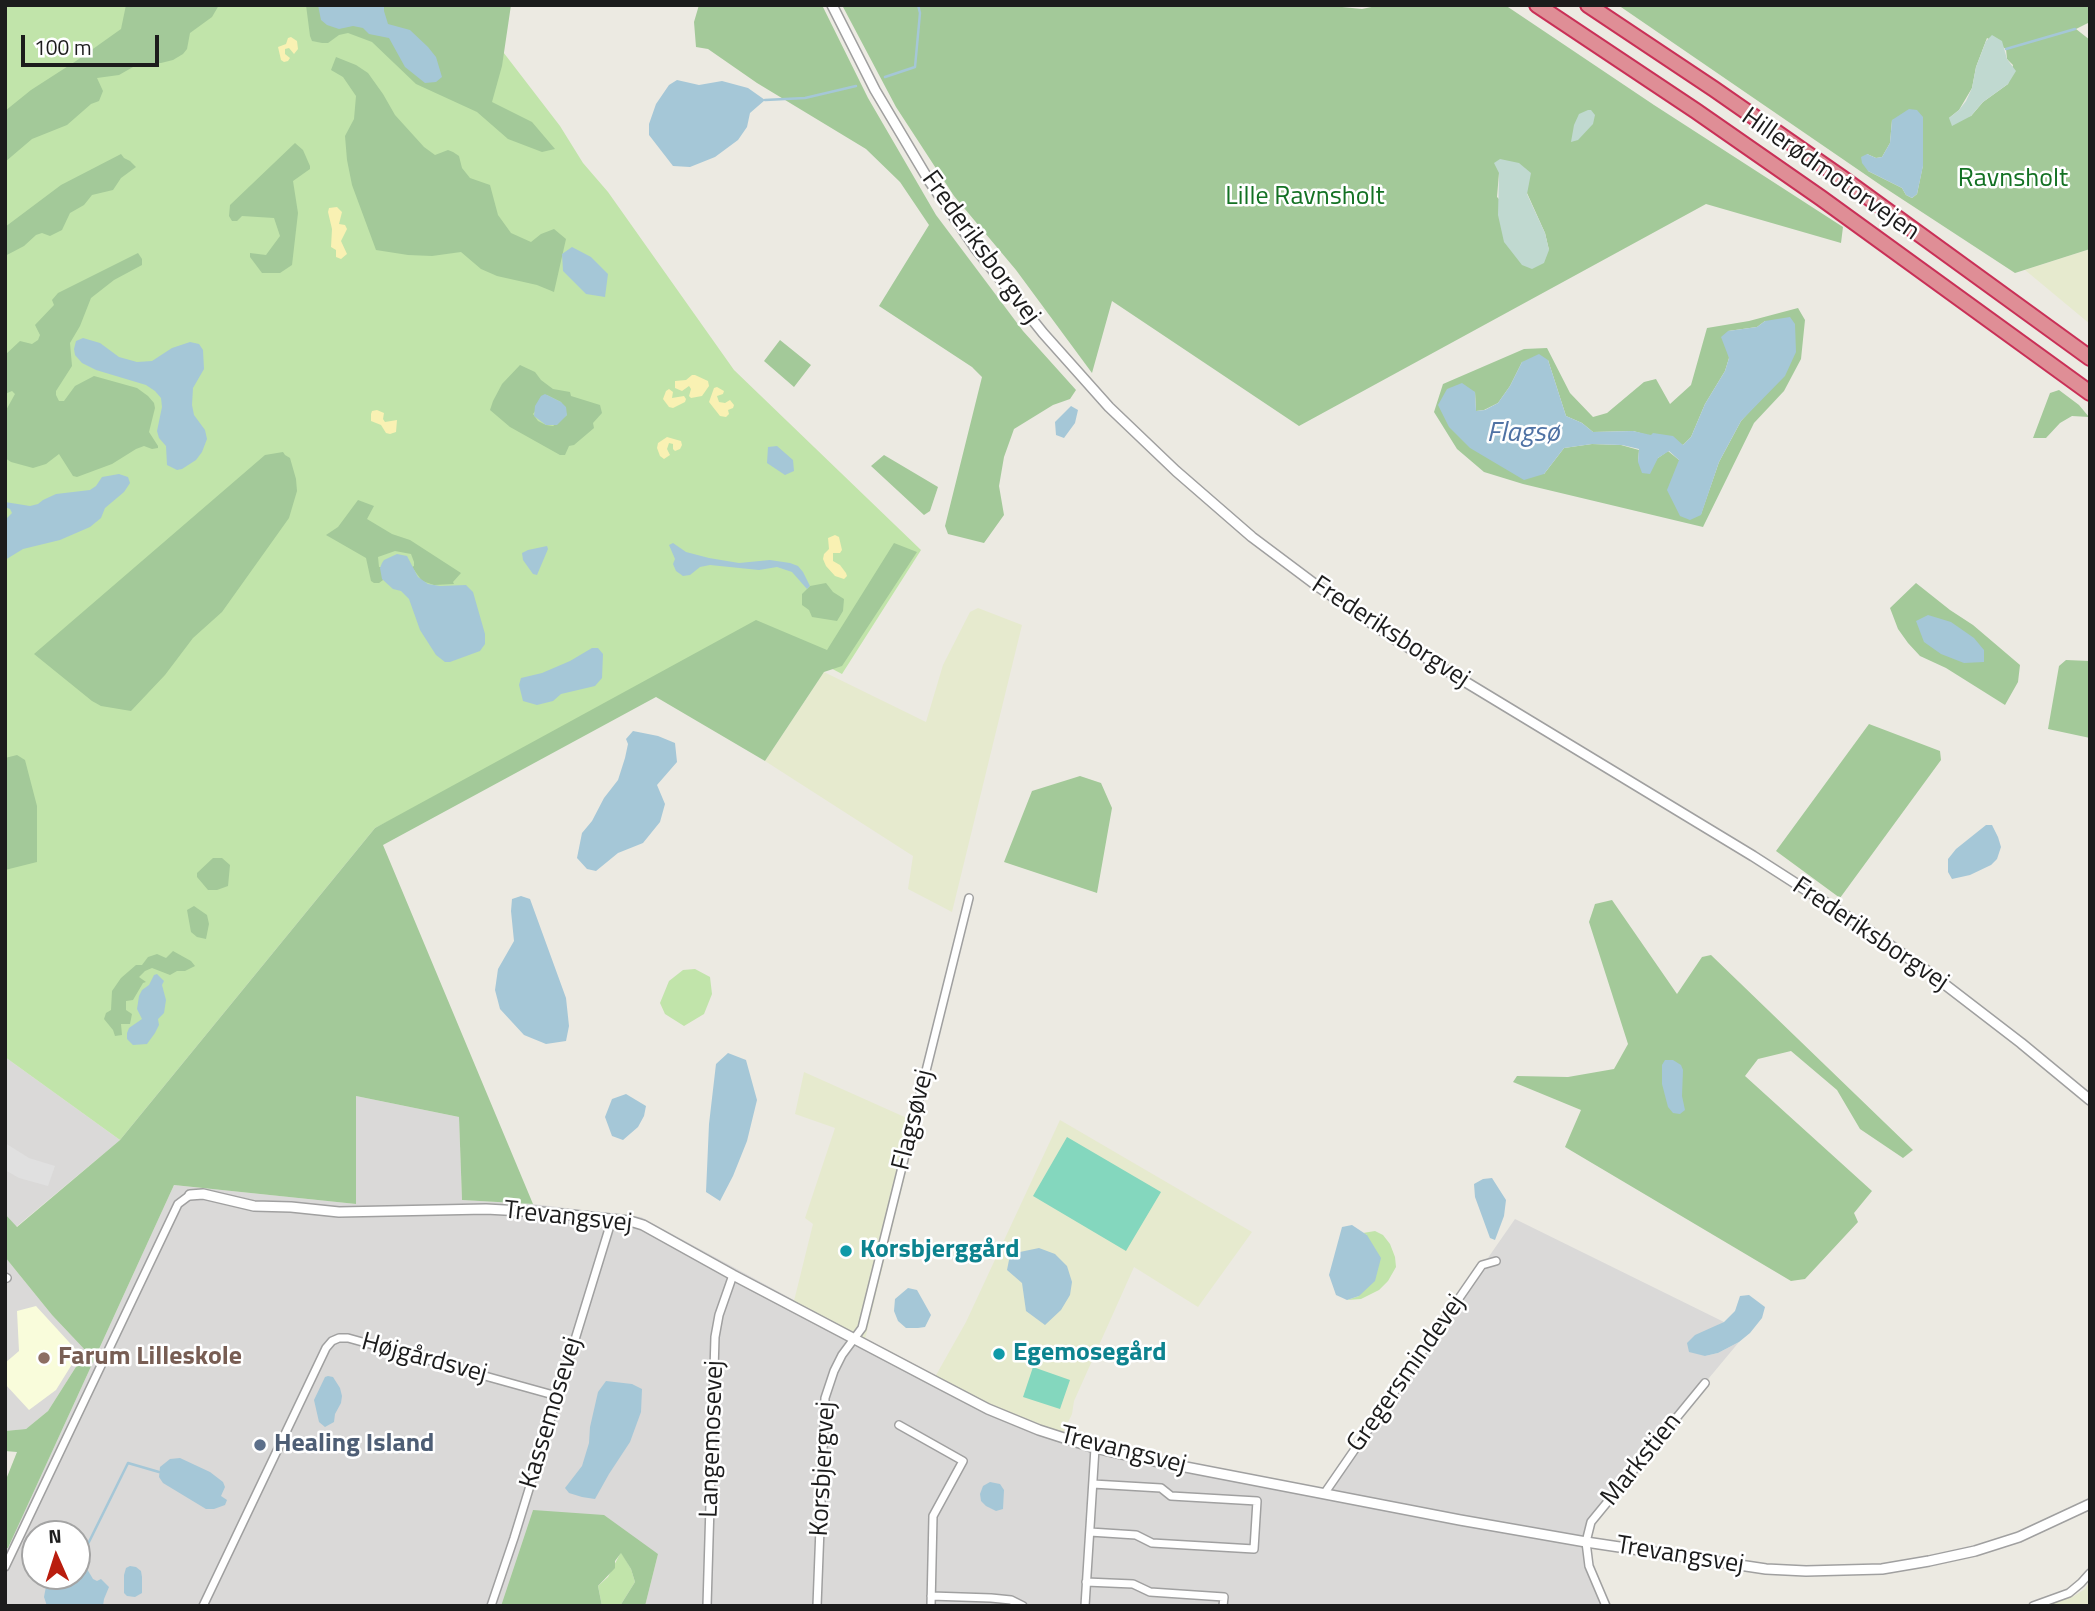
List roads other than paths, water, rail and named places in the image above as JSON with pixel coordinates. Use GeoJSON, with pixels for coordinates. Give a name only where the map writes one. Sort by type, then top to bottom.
{"type":"FeatureCollection","features":[{"type":"Feature","properties":{"kind":"highway","name":"Hillerødmotorvejen"},"geometry":{"type":"LineString","coordinates":[[1537,5],[1810,190],[2090,393]]}},
{"type":"Feature","properties":{"kind":"highway","name":"Hillerødmotorvejen"},"geometry":{"type":"LineString","coordinates":[[1588,5],[1821,163],[1975,272],[2090,358]]}},
{"type":"Feature","properties":{"kind":"street","name":"Frederiksborgvej"},"geometry":{"type":"LineString","coordinates":[[833,8],[875,90],[928,179],[976,249],[1043,333],[1109,407],[1185,480],[1252,537],[1316,586],[1393,638],[1753,856],[1859,924],[1940,981],[2090,1100]]}},
{"type":"Feature","properties":{"kind":"street","name":"Flagsøvej"},"geometry":{"type":"LineString","coordinates":[[853,1339],[862,1328],[969,898]]}},
{"type":"Feature","properties":{"kind":"street","name":"Trevangsvej"},"geometry":{"type":"LineString","coordinates":[[190,1195],[203,1194],[254,1206],[339,1212],[486,1209],[630,1221],[643,1225],[988,1409],[1039,1430],[1095,1448],[1324,1494],[1586,1542],[1766,1569],[1882,1569],[1929,1561],[2019,1537],[2090,1504]]}},
{"type":"Feature","properties":{"kind":"street"},"geometry":{"type":"LineString","coordinates":[[5,1567],[178,1204],[190,1195]]}},
{"type":"Feature","properties":{"kind":"street","name":"Kassemosevej"},"geometry":{"type":"LineString","coordinates":[[491,1606],[612,1219]]}},
{"type":"Feature","properties":{"kind":"street","name":"Gregersmindevej"},"geometry":{"type":"LineString","coordinates":[[1324,1494],[1482,1265],[1496,1261]]}},
{"type":"Feature","properties":{"kind":"street","name":"Langemosevej"},"geometry":{"type":"LineString","coordinates":[[707,1606],[715,1337],[719,1315],[733,1275]]}},
{"type":"Feature","properties":{"kind":"street","name":"Højgårdsvej"},"geometry":{"type":"LineString","coordinates":[[203,1606],[326,1348],[332,1341],[348,1338],[557,1396]]}},
{"type":"Feature","properties":{"kind":"street","name":"Korsbjergvej"},"geometry":{"type":"LineString","coordinates":[[817,1606],[825,1398],[834,1371],[853,1339]]}},
{"type":"Feature","properties":{"kind":"street","name":"Markstien"},"geometry":{"type":"LineString","coordinates":[[1586,1542],[1591,1522],[1705,1383]]}},
{"type":"Feature","properties":{"kind":"street"},"geometry":{"type":"LineString","coordinates":[[899,1425],[963,1461],[933,1517],[931,1606]]}},
{"type":"Feature","properties":{"kind":"street"},"geometry":{"type":"LineString","coordinates":[[1085,1606],[1095,1448]]}},
{"type":"Feature","properties":{"kind":"street"},"geometry":{"type":"LineString","coordinates":[[1090,1532],[1136,1535],[1153,1543],[1254,1549],[1256,1501],[1171,1496],[1161,1488],[1093,1484]]}},
{"type":"Feature","properties":{"kind":"street"},"geometry":{"type":"LineString","coordinates":[[1586,1542],[1590,1566],[1606,1606]]}},
{"type":"Feature","properties":{"kind":"street"},"geometry":{"type":"LineString","coordinates":[[2033,1606],[2068,1592],[2090,1573]]}},
{"type":"Feature","properties":{"kind":"street"},"geometry":{"type":"LineString","coordinates":[[1086,1582],[1133,1584],[1150,1592],[1224,1597],[1223,1606]]}},
{"type":"Feature","properties":{"kind":"street"},"geometry":{"type":"LineString","coordinates":[[931,1596],[1011,1600],[1023,1606]]}},
{"type":"Feature","properties":{"kind":"water"},"geometry":{"type":"Polygon","coordinates":[[[318,5],[384,5],[388,24],[410,30],[428,47],[436,57],[442,77],[436,82],[425,83],[405,67],[389,38],[369,34],[363,28],[353,26],[339,29],[327,25],[321,20],[318,5]]]}},
{"type":"Feature","properties":{"kind":"water"},"geometry":{"type":"Polygon","coordinates":[[[677,80],[699,85],[722,81],[748,88],[765,100],[750,113],[747,127],[738,140],[715,157],[690,167],[673,166],[649,135],[649,124],[656,104],[669,85],[677,80]]]}},
{"type":"Feature","properties":{"kind":"water"},"geometry":{"type":"Polygon","coordinates":[[[1909,109],[1917,110],[1923,117],[1923,166],[1917,194],[1912,198],[1906,195],[1902,188],[1868,171],[1861,157],[1867,154],[1876,158],[1882,157],[1890,143],[1892,120],[1909,109]]]}},
{"type":"Feature","properties":{"kind":"water"},"geometry":{"type":"Polygon","coordinates":[[[572,247],[591,257],[608,274],[605,297],[586,294],[563,271],[562,254],[572,247]]]}},
{"type":"Feature","properties":{"kind":"water","name":"Flagsø"},"geometry":{"type":"Polygon","coordinates":[[[1790,317],[1795,324],[1796,352],[1785,376],[1741,421],[1719,462],[1701,515],[1690,520],[1680,516],[1667,490],[1679,460],[1669,451],[1658,458],[1650,474],[1642,473],[1638,462],[1639,449],[1622,445],[1592,444],[1564,448],[1544,474],[1524,480],[1470,448],[1449,427],[1438,405],[1447,389],[1462,383],[1475,392],[1476,411],[1485,410],[1498,403],[1522,362],[1539,354],[1548,360],[1566,416],[1582,423],[1593,432],[1653,433],[1673,436],[1683,445],[1691,437],[1705,404],[1725,371],[1729,358],[1721,337],[1728,331],[1757,327],[1765,321],[1790,317]]]}},
{"type":"Feature","properties":{"kind":"water"},"geometry":{"type":"Polygon","coordinates":[[[83,338],[100,343],[119,357],[137,362],[152,361],[172,348],[190,342],[199,344],[203,350],[204,369],[193,388],[192,405],[194,415],[205,430],[207,439],[196,460],[177,470],[167,465],[166,446],[157,431],[161,398],[146,385],[82,363],[75,355],[74,349],[76,341],[83,338]]]}},
{"type":"Feature","properties":{"kind":"water"},"geometry":{"type":"Polygon","coordinates":[[[545,394],[566,407],[567,415],[557,425],[546,425],[534,416],[535,406],[545,394]]]}},
{"type":"Feature","properties":{"kind":"water"},"geometry":{"type":"Polygon","coordinates":[[[1071,406],[1078,410],[1075,423],[1064,438],[1056,435],[1055,422],[1071,406]]]}},
{"type":"Feature","properties":{"kind":"water"},"geometry":{"type":"Polygon","coordinates":[[[777,446],[793,460],[794,471],[785,475],[767,463],[768,447],[777,446]]]}},
{"type":"Feature","properties":{"kind":"water"},"geometry":{"type":"Polygon","coordinates":[[[119,474],[128,477],[130,483],[90,527],[60,540],[23,549],[5,560],[5,520],[12,513],[5,507],[5,502],[30,506],[56,494],[90,490],[102,477],[119,474]]]}},
{"type":"Feature","properties":{"kind":"water"},"geometry":{"type":"Polygon","coordinates":[[[673,543],[686,552],[709,558],[739,563],[770,560],[790,563],[798,566],[810,586],[807,589],[792,572],[777,567],[759,570],[710,565],[683,576],[676,571],[673,564],[675,559],[669,545],[673,543]]]}},
{"type":"Feature","properties":{"kind":"water"},"geometry":{"type":"Polygon","coordinates":[[[547,546],[537,575],[533,574],[523,560],[522,553],[547,546]]]}},
{"type":"Feature","properties":{"kind":"water"},"geometry":{"type":"Polygon","coordinates":[[[397,554],[407,556],[418,577],[428,584],[466,585],[473,592],[485,634],[485,644],[480,651],[450,662],[445,662],[436,655],[420,630],[409,599],[382,579],[382,563],[397,554]]]}},
{"type":"Feature","properties":{"kind":"water"},"geometry":{"type":"Polygon","coordinates":[[[1928,615],[1951,622],[1974,638],[1984,650],[1984,662],[1964,663],[1941,654],[1924,642],[1916,621],[1928,615]]]}},
{"type":"Feature","properties":{"kind":"water"},"geometry":{"type":"Polygon","coordinates":[[[592,648],[598,648],[603,654],[602,678],[595,686],[561,694],[553,701],[537,705],[523,701],[519,685],[521,678],[542,673],[592,648]]]}},
{"type":"Feature","properties":{"kind":"water"},"geometry":{"type":"Polygon","coordinates":[[[633,731],[675,743],[677,762],[657,785],[665,804],[660,822],[643,843],[618,853],[596,871],[587,869],[577,858],[582,833],[618,780],[628,744],[626,739],[633,731]]]}},
{"type":"Feature","properties":{"kind":"water"},"geometry":{"type":"Polygon","coordinates":[[[1986,825],[1992,825],[1998,837],[2001,847],[1997,859],[1991,865],[1970,875],[1952,879],[1948,872],[1948,859],[1956,849],[1986,825]]]}},
{"type":"Feature","properties":{"kind":"water"},"geometry":{"type":"Polygon","coordinates":[[[521,896],[530,899],[566,998],[569,1026],[566,1041],[546,1044],[524,1035],[500,1009],[495,990],[498,969],[514,941],[512,899],[521,896]]]}},
{"type":"Feature","properties":{"kind":"water"},"geometry":{"type":"Polygon","coordinates":[[[157,974],[164,981],[164,1013],[158,1019],[159,1025],[147,1044],[133,1045],[127,1039],[127,1033],[129,1028],[142,1019],[137,1009],[139,996],[157,974]]]}},
{"type":"Feature","properties":{"kind":"water"},"geometry":{"type":"Polygon","coordinates":[[[728,1053],[746,1060],[757,1100],[747,1141],[720,1201],[706,1192],[709,1124],[716,1064],[728,1053]]]}},
{"type":"Feature","properties":{"kind":"water"},"geometry":{"type":"Polygon","coordinates":[[[1665,1060],[1673,1060],[1681,1065],[1683,1070],[1682,1096],[1685,1110],[1680,1114],[1673,1113],[1668,1107],[1662,1084],[1662,1065],[1665,1060]]]}},
{"type":"Feature","properties":{"kind":"water"},"geometry":{"type":"Polygon","coordinates":[[[626,1094],[646,1106],[638,1127],[623,1140],[612,1136],[605,1117],[612,1099],[626,1094]]]}},
{"type":"Feature","properties":{"kind":"water"},"geometry":{"type":"Polygon","coordinates":[[[1492,1178],[1506,1200],[1504,1216],[1495,1240],[1490,1238],[1475,1197],[1474,1184],[1492,1178]]]}},
{"type":"Feature","properties":{"kind":"water"},"geometry":{"type":"Polygon","coordinates":[[[1352,1225],[1367,1235],[1381,1258],[1375,1281],[1359,1296],[1347,1300],[1336,1295],[1329,1275],[1342,1227],[1352,1225]]]}},
{"type":"Feature","properties":{"kind":"water"},"geometry":{"type":"Polygon","coordinates":[[[1039,1248],[1055,1254],[1067,1266],[1072,1282],[1070,1295],[1061,1310],[1045,1325],[1026,1311],[1022,1283],[1007,1270],[1009,1260],[1015,1253],[1039,1248]]]}},
{"type":"Feature","properties":{"kind":"water"},"geometry":{"type":"Polygon","coordinates":[[[908,1288],[917,1290],[931,1315],[925,1327],[906,1328],[898,1321],[894,1311],[895,1299],[908,1288]]]}},
{"type":"Feature","properties":{"kind":"water"},"geometry":{"type":"Polygon","coordinates":[[[1749,1295],[1765,1307],[1762,1318],[1750,1333],[1718,1353],[1705,1356],[1689,1352],[1687,1343],[1695,1335],[1724,1322],[1735,1311],[1740,1296],[1749,1295]]]}},
{"type":"Feature","properties":{"kind":"water"},"geometry":{"type":"Polygon","coordinates":[[[328,1376],[333,1377],[342,1396],[334,1422],[325,1427],[319,1422],[314,1400],[328,1376]]]}},
{"type":"Feature","properties":{"kind":"water"},"geometry":{"type":"Polygon","coordinates":[[[606,1381],[632,1384],[642,1389],[641,1412],[630,1442],[595,1499],[569,1493],[565,1488],[582,1466],[598,1392],[606,1381]]]}},
{"type":"Feature","properties":{"kind":"water"},"geometry":{"type":"Polygon","coordinates":[[[180,1458],[210,1472],[223,1482],[225,1487],[221,1496],[227,1500],[225,1505],[206,1509],[163,1483],[159,1477],[160,1467],[170,1459],[180,1458]]]}},
{"type":"Feature","properties":{"kind":"water"},"geometry":{"type":"Polygon","coordinates":[[[990,1482],[1000,1484],[1004,1490],[1003,1509],[996,1511],[981,1501],[983,1486],[990,1482]]]}},
{"type":"Feature","properties":{"kind":"water"},"geometry":{"type":"Polygon","coordinates":[[[130,1566],[141,1571],[142,1577],[142,1593],[135,1597],[124,1593],[124,1575],[126,1568],[130,1566]]]}},
{"type":"Feature","properties":{"kind":"water"},"geometry":{"type":"Polygon","coordinates":[[[91,1576],[97,1581],[101,1579],[109,1587],[103,1606],[47,1606],[45,1590],[91,1590],[91,1576]]]}},
{"type":"Feature","properties":{"kind":"waterway"},"geometry":{"type":"LineString","coordinates":[[885,77],[915,67],[920,13],[918,5]]}},
{"type":"Feature","properties":{"kind":"waterway"},"geometry":{"type":"LineString","coordinates":[[2006,49],[2075,29]]}},
{"type":"Feature","properties":{"kind":"waterway"},"geometry":{"type":"LineString","coordinates":[[765,100],[805,98],[856,86]]}},
{"type":"Feature","properties":{"kind":"waterway"},"geometry":{"type":"LineString","coordinates":[[91,1538],[128,1463],[159,1472]]}},
{"type":"Feature","properties":{"kind":"place","name":"Korsbjerggård"},"geometry":{"type":"Point","coordinates":[846,1251]}},
{"type":"Feature","properties":{"kind":"place","name":"Egemosegård"},"geometry":{"type":"Point","coordinates":[999,1354]}},
{"type":"Feature","properties":{"kind":"place","name":"Farum Lilleskole"},"geometry":{"type":"Point","coordinates":[44,1358]}},
{"type":"Feature","properties":{"kind":"place","name":"Healing Island"},"geometry":{"type":"Point","coordinates":[260,1445]}},
{"type":"Feature","properties":{"kind":"park label","name":"Ravnsholt"},"geometry":{"type":"Point","coordinates":[2013,180]}},
{"type":"Feature","properties":{"kind":"park label","name":"Lille Ravnsholt"},"geometry":{"type":"Point","coordinates":[1305,198]}}]}
